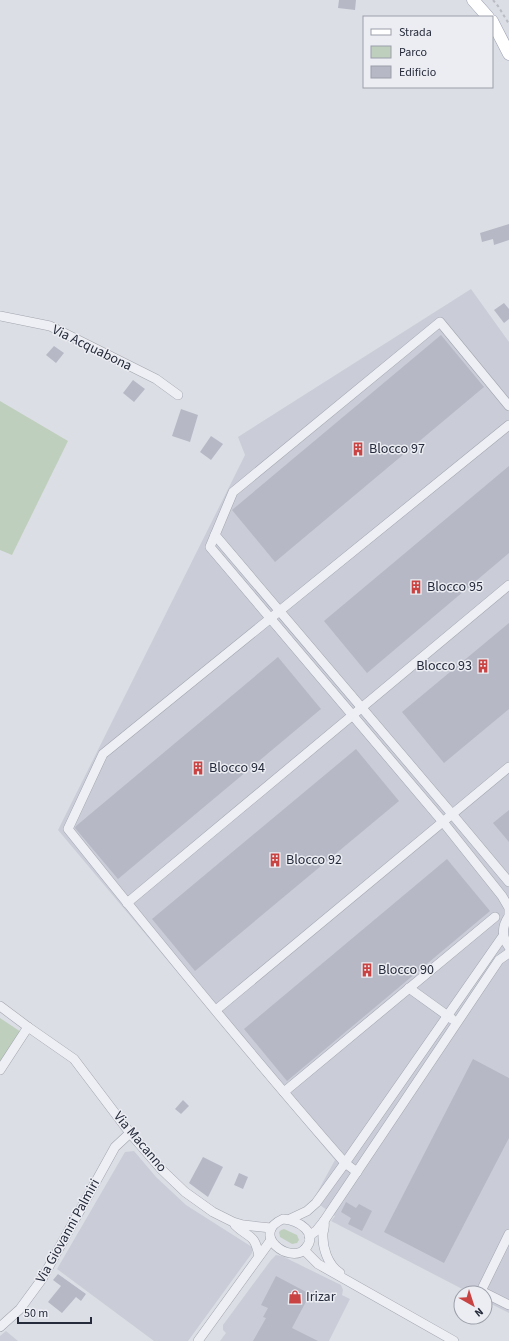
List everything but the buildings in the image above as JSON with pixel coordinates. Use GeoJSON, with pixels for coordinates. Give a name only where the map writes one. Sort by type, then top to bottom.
{"type":"FeatureCollection","features":[{"type":"Feature","properties":{"kind":"main road"},"geometry":{"type":"LineString","coordinates":[[473,0],[487,16]]}},
{"type":"Feature","properties":{"kind":"main road"},"geometry":{"type":"LineString","coordinates":[[493,23],[509,54]]}},
{"type":"Feature","properties":{"kind":"street","name":"Via Acquabona"},"geometry":{"type":"LineString","coordinates":[[0,316],[50,326],[156,379],[178,395]]}},
{"type":"Feature","properties":{"kind":"street"},"geometry":{"type":"LineString","coordinates":[[509,406],[440,322],[233,492],[210,547],[443,822],[502,896],[509,908],[509,915],[503,928],[503,936],[509,946]]}},
{"type":"Feature","properties":{"kind":"street"},"geometry":{"type":"LineString","coordinates":[[357,1172],[345,1163],[284,1092],[127,903],[68,829],[103,754],[509,425]]}},
{"type":"Feature","properties":{"kind":"street"},"geometry":{"type":"LineString","coordinates":[[215,535],[509,882]]}},
{"type":"Feature","properties":{"kind":"street"},"geometry":{"type":"LineString","coordinates":[[127,903],[509,585]]}},
{"type":"Feature","properties":{"kind":"street"},"geometry":{"type":"LineString","coordinates":[[216,1010],[509,767]]}},
{"type":"Feature","properties":{"kind":"street"},"geometry":{"type":"LineString","coordinates":[[284,1092],[495,917]]}},
{"type":"Feature","properties":{"kind":"street"},"geometry":{"type":"LineString","coordinates":[[290,1219],[305,1227],[310,1236],[308,1247],[302,1252],[296,1254],[290,1254],[275,1246],[269,1234],[271,1228],[275,1222],[283,1219],[290,1219],[307,1211],[316,1203],[503,936]]}},
{"type":"Feature","properties":{"kind":"street"},"geometry":{"type":"LineString","coordinates":[[310,1236],[324,1221],[499,960],[509,953]]}},
{"type":"Feature","properties":{"kind":"street"},"geometry":{"type":"LineString","coordinates":[[409,988],[456,1022]]}},
{"type":"Feature","properties":{"kind":"street","name":"Via Macanno"},"geometry":{"type":"LineString","coordinates":[[0,1006],[74,1059],[130,1132],[162,1170],[185,1192],[214,1212],[233,1222],[243,1225],[271,1228]]}},
{"type":"Feature","properties":{"kind":"street"},"geometry":{"type":"LineString","coordinates":[[0,1070],[28,1027]]}},
{"type":"Feature","properties":{"kind":"street","name":"Via Giovanni Palmiri"},"geometry":{"type":"LineString","coordinates":[[0,1327],[20,1309],[42,1280],[115,1146],[130,1132]]}},
{"type":"Feature","properties":{"kind":"street"},"geometry":{"type":"LineString","coordinates":[[324,1221],[324,1245],[329,1260],[334,1269],[347,1277],[351,1283]]}},
{"type":"Feature","properties":{"kind":"street"},"geometry":{"type":"LineString","coordinates":[[233,1222],[253,1239],[259,1256]]}},
{"type":"Feature","properties":{"kind":"street"},"geometry":{"type":"LineString","coordinates":[[483,1285],[509,1234]]}},
{"type":"Feature","properties":{"kind":"street"},"geometry":{"type":"LineString","coordinates":[[198,1341],[271,1240]]}},
{"type":"Feature","properties":{"kind":"street"},"geometry":{"type":"LineString","coordinates":[[304,1250],[318,1264],[454,1341]]}},
{"type":"Feature","properties":{"kind":"street"},"geometry":{"type":"LineString","coordinates":[[493,1297],[509,1305]]}},
{"type":"Feature","properties":{"kind":"path"},"geometry":{"type":"LineString","coordinates":[[493,0],[509,24]]}},
{"type":"Feature","properties":{"kind":"shaded area"},"geometry":{"type":"Polygon","coordinates":[[[471,289],[509,342],[509,1313],[493,1305],[493,1285],[455,1285],[331,1221],[335,1216],[313,1200],[335,1160],[58,830],[245,455],[238,437],[471,289]]]}},
{"type":"Feature","properties":{"kind":"shaded area"},"geometry":{"type":"Polygon","coordinates":[[[134,1151],[156,1177],[186,1205],[252,1247],[252,1253],[188,1341],[154,1341],[57,1269],[125,1152],[134,1151]]]}},
{"type":"Feature","properties":{"kind":"shaded area","name":"Irizar"},"geometry":{"type":"Polygon","coordinates":[[[276,1255],[282,1256],[341,1285],[343,1290],[342,1295],[350,1299],[329,1341],[220,1341],[226,1333],[223,1330],[223,1325],[276,1255]]]}},
{"type":"Feature","properties":{"kind":"shaded area"},"geometry":{"type":"Polygon","coordinates":[[[6,1331],[18,1341],[0,1341],[0,1336],[6,1331]]]}},
{"type":"Feature","properties":{"kind":"green space"},"geometry":{"type":"Polygon","coordinates":[[[0,401],[68,441],[12,555],[0,550],[0,401]]]}},
{"type":"Feature","properties":{"kind":"green space"},"geometry":{"type":"Polygon","coordinates":[[[0,1018],[21,1032],[0,1063],[0,1018]]]}},
{"type":"Feature","properties":{"kind":"green space"},"geometry":{"type":"Polygon","coordinates":[[[284,1229],[297,1235],[299,1240],[297,1243],[292,1244],[280,1237],[279,1232],[284,1229]]]}},
{"type":"Feature","properties":{"kind":"place","name":"Blocco 97"},"geometry":{"type":"Point","coordinates":[358,449]}},
{"type":"Feature","properties":{"kind":"place","name":"Blocco 95"},"geometry":{"type":"Point","coordinates":[416,587]}},
{"type":"Feature","properties":{"kind":"place","name":"Blocco 93"},"geometry":{"type":"Point","coordinates":[483,666]}},
{"type":"Feature","properties":{"kind":"place","name":"Blocco 94"},"geometry":{"type":"Point","coordinates":[198,768]}},
{"type":"Feature","properties":{"kind":"place","name":"Blocco 92"},"geometry":{"type":"Point","coordinates":[275,860]}},
{"type":"Feature","properties":{"kind":"place","name":"Blocco 90"},"geometry":{"type":"Point","coordinates":[367,970]}},
{"type":"Feature","properties":{"kind":"place","name":"Irizar"},"geometry":{"type":"Point","coordinates":[295,1297]}}]}
